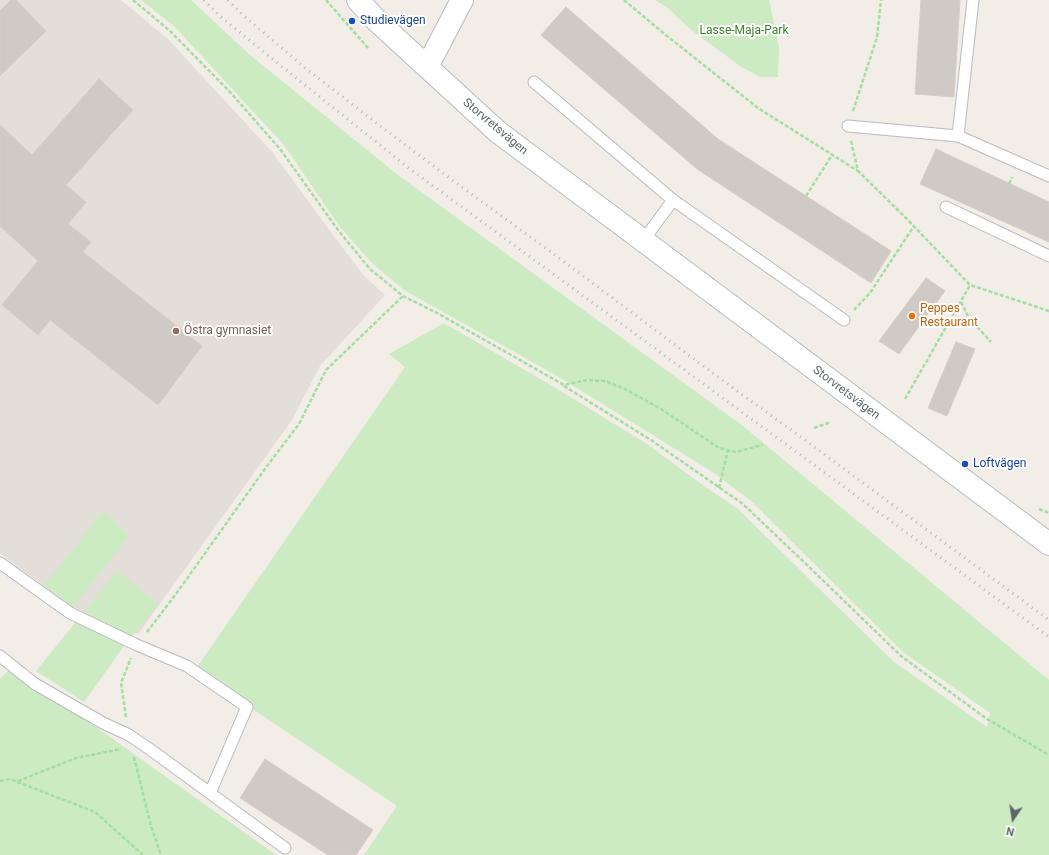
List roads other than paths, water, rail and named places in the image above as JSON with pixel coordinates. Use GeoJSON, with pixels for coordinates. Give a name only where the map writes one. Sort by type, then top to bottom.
{"type":"FeatureCollection","features":[{"type":"Feature","properties":{"kind":"street","name":"Storvretsvägen"},"geometry":{"type":"LineString","coordinates":[[358,0],[377,21],[498,132],[1049,544]]}},
{"type":"Feature","properties":{"kind":"street"},"geometry":{"type":"LineString","coordinates":[[427,67],[462,0]]}},
{"type":"Feature","properties":{"kind":"lane"},"geometry":{"type":"LineString","coordinates":[[958,136],[973,0]]}},
{"type":"Feature","properties":{"kind":"lane"},"geometry":{"type":"LineString","coordinates":[[534,82],[673,200],[844,320]]}},
{"type":"Feature","properties":{"kind":"lane"},"geometry":{"type":"LineString","coordinates":[[848,126],[958,136],[1049,176]]}},
{"type":"Feature","properties":{"kind":"lane"},"geometry":{"type":"LineString","coordinates":[[643,241],[673,200]]}},
{"type":"Feature","properties":{"kind":"lane"},"geometry":{"type":"LineString","coordinates":[[946,207],[1049,256]]}},
{"type":"Feature","properties":{"kind":"lane"},"geometry":{"type":"LineString","coordinates":[[0,563],[70,613],[137,645],[187,666],[247,707],[210,793]]}},
{"type":"Feature","properties":{"kind":"lane"},"geometry":{"type":"LineString","coordinates":[[0,656],[35,684],[103,723],[129,735],[285,848]]}},
{"type":"Feature","properties":{"kind":"railway"},"geometry":{"type":"LineString","coordinates":[[204,0],[221,17],[410,169],[1049,637]]}},
{"type":"Feature","properties":{"kind":"railway"},"geometry":{"type":"LineString","coordinates":[[228,0],[244,16],[304,67],[388,132],[1049,620]]}},
{"type":"Feature","properties":{"kind":"place","name":"Studievägen"},"geometry":{"type":"Point","coordinates":[352,21]}},
{"type":"Feature","properties":{"kind":"place","name":"Peppes Restaurant"},"geometry":{"type":"Point","coordinates":[912,316]}},
{"type":"Feature","properties":{"kind":"place","name":"Östra gymnasiet"},"geometry":{"type":"Point","coordinates":[176,331]}},
{"type":"Feature","properties":{"kind":"place","name":"Loftvägen"},"geometry":{"type":"Point","coordinates":[965,464]}},
{"type":"Feature","properties":{"kind":"park label","name":"Lasse-Maja-Park"},"geometry":{"type":"Point","coordinates":[744,31]}}]}
